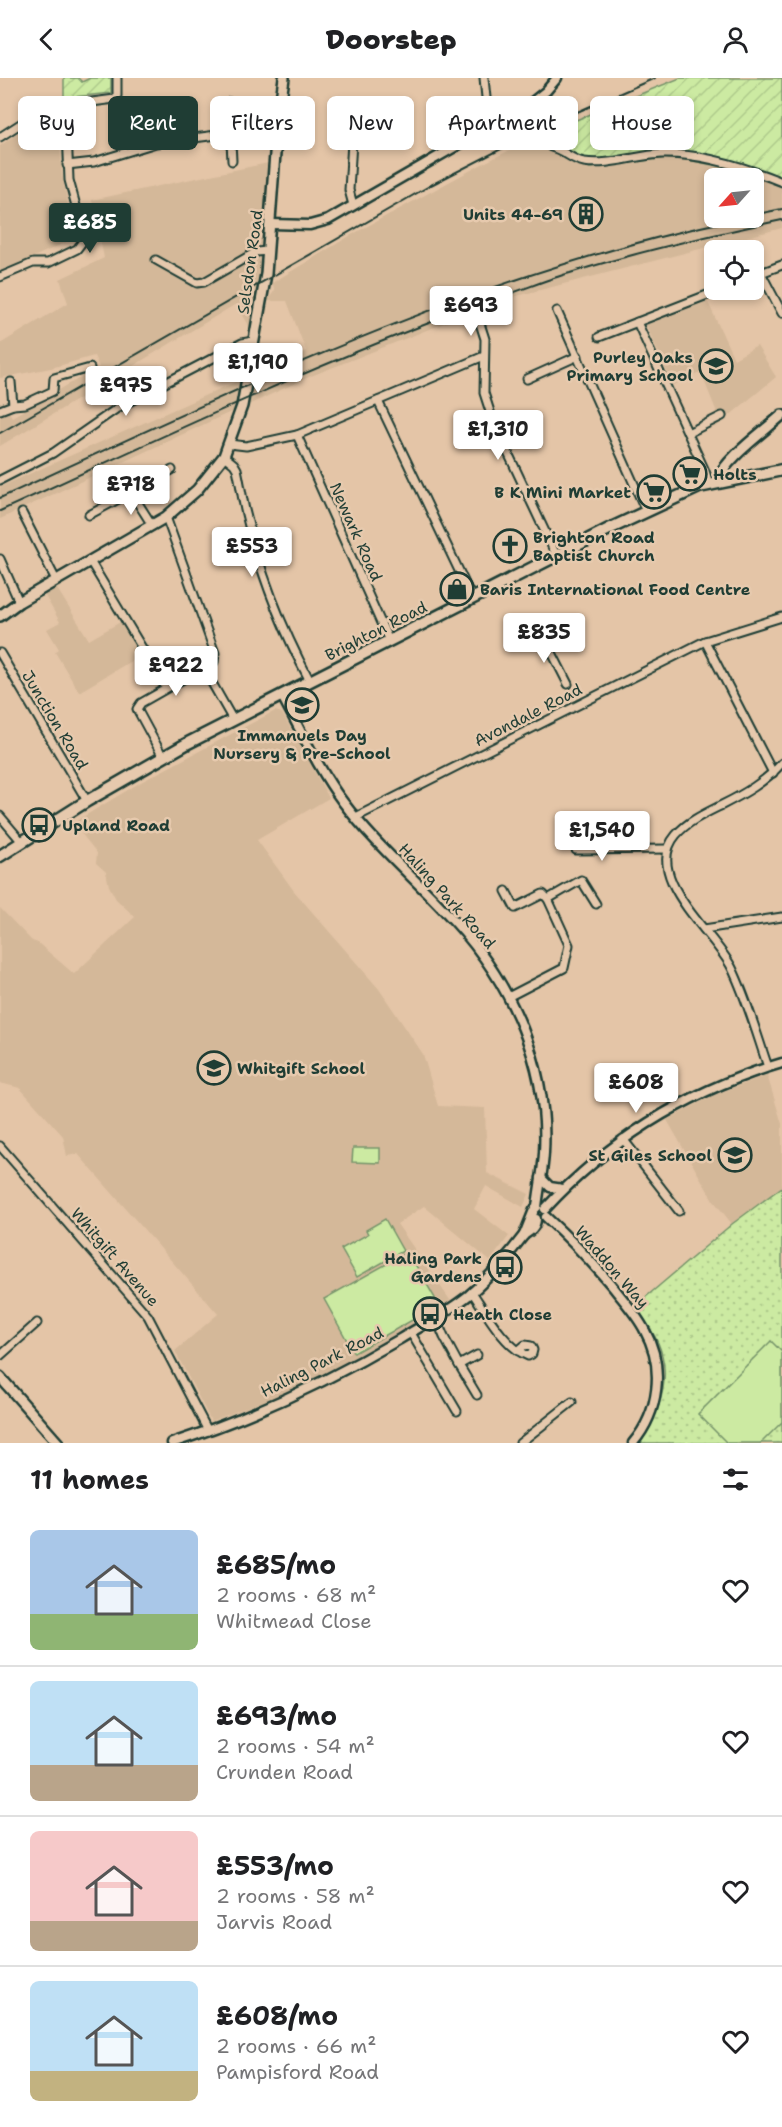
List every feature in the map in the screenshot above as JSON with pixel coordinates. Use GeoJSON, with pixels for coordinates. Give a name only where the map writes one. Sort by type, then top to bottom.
{"type":"FeatureCollection","features":[{"type":"Feature","properties":{"kind":"main road","name":"Selsdon Road"},"geometry":{"type":"LineString","coordinates":[[281,96],[284,78]]}},
{"type":"Feature","properties":{"kind":"main road","name":"Selsdon Road"},"geometry":{"type":"LineString","coordinates":[[0,616],[19,602],[166,517],[197,490],[224,456],[242,406],[253,341],[268,251],[276,150]]}},
{"type":"Feature","properties":{"kind":"main road"},"geometry":{"type":"LineString","coordinates":[[712,483],[732,459],[782,415]]}},
{"type":"Feature","properties":{"kind":"main road"},"geometry":{"type":"LineString","coordinates":[[732,459],[730,465],[732,480]]}},
{"type":"Feature","properties":{"kind":"main road","name":"Brighton Road"},"geometry":{"type":"LineString","coordinates":[[0,856],[87,801],[163,757],[556,555],[646,511],[712,483],[782,470]]}},
{"type":"Feature","properties":{"kind":"main road"},"geometry":{"type":"LineString","coordinates":[[0,1377],[58,1443]]}},
{"type":"Feature","properties":{"kind":"street"},"geometry":{"type":"LineString","coordinates":[[96,102],[114,100],[117,96],[117,78]]}},
{"type":"Feature","properties":{"kind":"street"},"geometry":{"type":"LineString","coordinates":[[484,78],[486,96]]}},
{"type":"Feature","properties":{"kind":"street"},"geometry":{"type":"LineString","coordinates":[[540,96],[557,78]]}},
{"type":"Feature","properties":{"kind":"street"},"geometry":{"type":"LineString","coordinates":[[0,137],[18,126]]}},
{"type":"Feature","properties":{"kind":"street"},"geometry":{"type":"LineString","coordinates":[[68,165],[94,162],[156,143],[210,136]]}},
{"type":"Feature","properties":{"kind":"street"},"geometry":{"type":"LineString","coordinates":[[0,277],[33,263],[48,263],[82,244],[84,235],[72,198],[68,150]]}},
{"type":"Feature","properties":{"kind":"street"},"geometry":{"type":"LineString","coordinates":[[232,150],[232,161]]}},
{"type":"Feature","properties":{"kind":"street"},"geometry":{"type":"LineString","coordinates":[[351,150],[349,192],[353,205]]}},
{"type":"Feature","properties":{"kind":"street"},"geometry":{"type":"LineString","coordinates":[[271,224],[318,224],[449,150]]}},
{"type":"Feature","properties":{"kind":"street"},"geometry":{"type":"LineString","coordinates":[[561,150],[574,160],[586,163],[661,154],[688,156],[752,170],[782,182]]}},
{"type":"Feature","properties":{"kind":"street"},"geometry":{"type":"LineString","coordinates":[[156,260],[197,283],[204,282],[256,252],[268,251]]}},
{"type":"Feature","properties":{"kind":"street"},"geometry":{"type":"LineString","coordinates":[[764,272],[782,265]]}},
{"type":"Feature","properties":{"kind":"street"},"geometry":{"type":"LineString","coordinates":[[764,279],[782,313]]}},
{"type":"Feature","properties":{"kind":"street"},"geometry":{"type":"LineString","coordinates":[[599,337],[704,296]]}},
{"type":"Feature","properties":{"kind":"street"},"geometry":{"type":"LineString","coordinates":[[557,311],[646,511]]}},
{"type":"Feature","properties":{"kind":"street"},"geometry":{"type":"LineString","coordinates":[[477,314],[485,339],[484,393],[493,421],[556,555]]}},
{"type":"Feature","properties":{"kind":"street"},"geometry":{"type":"LineString","coordinates":[[637,322],[712,483]]}},
{"type":"Feature","properties":{"kind":"street"},"geometry":{"type":"LineString","coordinates":[[0,480],[58,450],[119,407],[242,343],[253,341]]}},
{"type":"Feature","properties":{"kind":"street"},"geometry":{"type":"LineString","coordinates":[[229,444],[246,446],[297,435],[484,356]]}},
{"type":"Feature","properties":{"kind":"street"},"geometry":{"type":"LineString","coordinates":[[527,380],[578,356]]}},
{"type":"Feature","properties":{"kind":"street"},"geometry":{"type":"LineString","coordinates":[[0,410],[13,405],[25,404],[53,391],[54,378],[90,369]]}},
{"type":"Feature","properties":{"kind":"street"},"geometry":{"type":"LineString","coordinates":[[11,382],[13,405]]}},
{"type":"Feature","properties":{"kind":"street"},"geometry":{"type":"LineString","coordinates":[[378,401],[472,598]]}},
{"type":"Feature","properties":{"kind":"street"},"geometry":{"type":"LineString","coordinates":[[688,433],[722,416]]}},
{"type":"Feature","properties":{"kind":"street","name":"Newark Road"},"geometry":{"type":"LineString","coordinates":[[297,435],[389,641]]}},
{"type":"Feature","properties":{"kind":"street"},"geometry":{"type":"LineString","coordinates":[[224,456],[237,469],[245,510],[268,591],[290,644],[310,681]]}},
{"type":"Feature","properties":{"kind":"street"},"geometry":{"type":"LineString","coordinates":[[89,515],[172,470]]}},
{"type":"Feature","properties":{"kind":"street"},"geometry":{"type":"LineString","coordinates":[[131,492],[152,525]]}},
{"type":"Feature","properties":{"kind":"street"},"geometry":{"type":"LineString","coordinates":[[22,513],[56,580]]}},
{"type":"Feature","properties":{"kind":"street"},"geometry":{"type":"LineString","coordinates":[[163,757],[137,709],[141,703],[214,662],[215,653],[166,517]]}},
{"type":"Feature","properties":{"kind":"street"},"geometry":{"type":"LineString","coordinates":[[0,559],[19,602]]}},
{"type":"Feature","properties":{"kind":"street"},"geometry":{"type":"LineString","coordinates":[[90,561],[166,688]]}},
{"type":"Feature","properties":{"kind":"street","name":"Avondale Road"},"geometry":{"type":"LineString","coordinates":[[356,817],[705,641],[782,617]]}},
{"type":"Feature","properties":{"kind":"street"},"geometry":{"type":"LineString","coordinates":[[543,633],[568,684]]}},
{"type":"Feature","properties":{"kind":"street"},"geometry":{"type":"LineString","coordinates":[[705,641],[773,773]]}},
{"type":"Feature","properties":{"kind":"street","name":"Junction Road"},"geometry":{"type":"LineString","coordinates":[[0,653],[87,801]]}},
{"type":"Feature","properties":{"kind":"street"},"geometry":{"type":"LineString","coordinates":[[204,669],[233,720]]}},
{"type":"Feature","properties":{"kind":"street","name":"Haling Park Road"},"geometry":{"type":"LineString","coordinates":[[172,1443],[189,1440],[310,1389],[436,1318],[472,1292],[499,1265],[524,1234],[530,1232],[539,1213],[544,1129],[541,1092],[528,1042],[508,997],[477,948],[356,817],[338,794],[282,696]]}},
{"type":"Feature","properties":{"kind":"street"},"geometry":{"type":"LineString","coordinates":[[768,1067],[734,974],[720,950],[683,901],[672,881],[666,861],[667,849],[687,825],[745,793],[773,773],[782,763]]}},
{"type":"Feature","properties":{"kind":"street"},"geometry":{"type":"LineString","coordinates":[[0,816],[22,842]]}},
{"type":"Feature","properties":{"kind":"street"},"geometry":{"type":"LineString","coordinates":[[577,831],[576,850],[667,849]]}},
{"type":"Feature","properties":{"kind":"street"},"geometry":{"type":"LineString","coordinates":[[548,899],[581,880],[596,904]]}},
{"type":"Feature","properties":{"kind":"street"},"geometry":{"type":"LineString","coordinates":[[506,891],[515,908],[543,894],[548,899],[568,945],[564,968],[508,997]]}},
{"type":"Feature","properties":{"kind":"street"},"geometry":{"type":"LineString","coordinates":[[704,929],[782,917]]}},
{"type":"Feature","properties":{"kind":"street"},"geometry":{"type":"LineString","coordinates":[[539,1213],[563,1189],[623,1139],[651,1120],[695,1096],[782,1063]]}},
{"type":"Feature","properties":{"kind":"street"},"geometry":{"type":"LineString","coordinates":[[623,1139],[679,1211]]}},
{"type":"Feature","properties":{"kind":"street","name":"Whitgift Avenue"},"geometry":{"type":"LineString","coordinates":[[0,1146],[148,1316],[208,1431]]}},
{"type":"Feature","properties":{"kind":"street"},"geometry":{"type":"LineString","coordinates":[[541,1178],[550,1187],[563,1189]]}},
{"type":"Feature","properties":{"kind":"street","name":"Waddon Way"},"geometry":{"type":"LineString","coordinates":[[539,1213],[574,1244],[610,1283],[639,1321],[651,1344],[657,1369],[655,1396],[648,1420],[633,1443]]}},
{"type":"Feature","properties":{"kind":"street"},"geometry":{"type":"LineString","coordinates":[[472,1292],[500,1333],[518,1351]]}},
{"type":"Feature","properties":{"kind":"street"},"geometry":{"type":"LineString","coordinates":[[436,1318],[444,1337],[477,1395]]}},
{"type":"Feature","properties":{"kind":"street"},"geometry":{"type":"LineString","coordinates":[[0,1356],[37,1323]]}},
{"type":"Feature","properties":{"kind":"street"},"geometry":{"type":"LineString","coordinates":[[411,1333],[458,1412]]}},
{"type":"Feature","properties":{"kind":"street"},"geometry":{"type":"LineString","coordinates":[[459,1365],[477,1354]]}},
{"type":"Feature","properties":{"kind":"street"},"geometry":{"type":"LineString","coordinates":[[520,1443],[572,1402]]}},
{"type":"Feature","properties":{"kind":"shaded area"},"geometry":{"type":"Polygon","coordinates":[[[18,133],[18,150],[60,150],[62,174],[70,214],[78,237],[0,272],[0,146],[18,133]]]}},
{"type":"Feature","properties":{"kind":"shaded area"},"geometry":{"type":"Polygon","coordinates":[[[510,150],[558,150],[561,155],[590,168],[673,157],[724,168],[704,168],[704,228],[764,228],[764,180],[782,186],[782,228],[735,240],[704,240],[704,248],[505,299],[311,376],[248,405],[253,375],[306,351],[287,301],[267,301],[275,290],[272,283],[353,234],[510,150]]]}},
{"type":"Feature","properties":{"kind":"shaded area"},"geometry":{"type":"Polygon","coordinates":[[[268,163],[261,262],[264,264],[252,328],[236,304],[0,446],[0,414],[8,410],[12,417],[99,367],[94,356],[51,368],[0,378],[0,344],[68,303],[60,279],[104,258],[92,200],[268,163]]]}},
{"type":"Feature","properties":{"kind":"shaded area","name":"Purley Oaks Primary School"},"geometry":{"type":"Polygon","coordinates":[[[707,300],[734,359],[757,346],[776,377],[712,428],[716,410],[701,373],[673,385],[646,325],[707,300]]]}},
{"type":"Feature","properties":{"kind":"shaded area"},"geometry":{"type":"Polygon","coordinates":[[[242,379],[237,409],[0,519],[0,487],[242,379]]]}},
{"type":"Feature","properties":{"kind":"shaded area"},"geometry":{"type":"Polygon","coordinates":[[[56,587],[89,640],[122,621],[141,655],[79,692],[55,652],[59,649],[47,629],[60,622],[44,594],[56,587]]]}},
{"type":"Feature","properties":{"kind":"shaded area","name":"Whitgift School"},"geometry":{"type":"Polygon","coordinates":[[[275,711],[282,713],[329,798],[257,840],[294,891],[379,989],[423,1054],[438,1106],[485,1108],[487,1173],[529,1194],[523,1207],[486,1186],[474,1209],[509,1236],[490,1261],[424,1206],[397,1224],[450,1300],[421,1321],[349,1364],[298,1388],[211,1421],[175,1351],[218,1314],[78,1154],[67,1156],[63,1136],[20,1088],[0,1083],[0,908],[32,941],[38,943],[74,974],[135,917],[116,899],[109,886],[106,872],[96,863],[97,853],[73,823],[141,782],[275,711]]]}},
{"type":"Feature","properties":{"kind":"shaded area","name":"St Giles School"},"geometry":{"type":"Polygon","coordinates":[[[767,1075],[782,1124],[782,1186],[732,1224],[713,1200],[667,1120],[712,1096],[767,1075]]]}},
{"type":"Feature","properties":{"kind":"green space"},"geometry":{"type":"Polygon","coordinates":[[[64,78],[78,78],[82,82],[90,78],[111,78],[111,93],[64,96],[64,78]]]}},
{"type":"Feature","properties":{"kind":"green space"},"geometry":{"type":"Polygon","coordinates":[[[680,78],[782,78],[782,186],[764,179],[764,168],[728,168],[673,157],[590,168],[561,155],[558,150],[578,150],[578,119],[590,114],[590,150],[694,150],[694,96],[636,96],[680,78]]]}},
{"type":"Feature","properties":{"kind":"green space"},"geometry":{"type":"Polygon","coordinates":[[[353,1148],[380,1148],[380,1163],[352,1162],[353,1148]]]}},
{"type":"Feature","properties":{"kind":"green space"},"geometry":{"type":"Polygon","coordinates":[[[782,1187],[782,1443],[640,1443],[660,1401],[664,1366],[662,1355],[651,1330],[634,1307],[732,1224],[782,1187]]]}},
{"type":"Feature","properties":{"kind":"green space"},"geometry":{"type":"Polygon","coordinates":[[[385,1219],[403,1251],[357,1277],[341,1249],[368,1234],[366,1230],[385,1219]]]}},
{"type":"Feature","properties":{"kind":"green space"},"geometry":{"type":"Polygon","coordinates":[[[408,1252],[439,1305],[354,1353],[324,1299],[408,1252]]]}},
{"type":"Feature","properties":{"kind":"green space"},"geometry":{"type":"Polygon","coordinates":[[[771,1341],[782,1352],[782,1422],[761,1443],[727,1443],[698,1414],[771,1341]]]}},
{"type":"Feature","properties":{"kind":"railway"},"geometry":{"type":"LineString","coordinates":[[0,433],[431,185],[552,123],[655,78]]}},
{"type":"Feature","properties":{"kind":"railway"},"geometry":{"type":"LineString","coordinates":[[764,213],[782,209]]}},
{"type":"Feature","properties":{"kind":"railway"},"geometry":{"type":"LineString","coordinates":[[0,511],[250,397],[441,318],[596,265],[782,220]]}},
{"type":"Feature","properties":{"kind":"railway"},"geometry":{"type":"LineString","coordinates":[[0,498],[271,375],[456,301],[550,269],[645,241],[704,227]]}},
{"type":"Feature","properties":{"kind":"place","name":"Units 44-69"},"geometry":{"type":"Point","coordinates":[586,214]}},
{"type":"Feature","properties":{"kind":"place","name":"Purley Oaks Primary School"},"geometry":{"type":"Point","coordinates":[716,366]}},
{"type":"Feature","properties":{"kind":"place","name":"Holts"},"geometry":{"type":"Point","coordinates":[690,474]}},
{"type":"Feature","properties":{"kind":"place","name":"B K Mini Market"},"geometry":{"type":"Point","coordinates":[654,492]}},
{"type":"Feature","properties":{"kind":"place","name":"Brighton Road Baptist Church"},"geometry":{"type":"Point","coordinates":[510,546]}},
{"type":"Feature","properties":{"kind":"place","name":"Baris International Food Centre"},"geometry":{"type":"Point","coordinates":[457,589]}},
{"type":"Feature","properties":{"kind":"place","name":"Immanuels Day Nursery & Pre-School"},"geometry":{"type":"Point","coordinates":[302,705]}},
{"type":"Feature","properties":{"kind":"place","name":"Upland Road"},"geometry":{"type":"Point","coordinates":[39,825]}},
{"type":"Feature","properties":{"kind":"place","name":"Whitgift School"},"geometry":{"type":"Point","coordinates":[214,1068]}},
{"type":"Feature","properties":{"kind":"place","name":"St Giles School"},"geometry":{"type":"Point","coordinates":[735,1155]}},
{"type":"Feature","properties":{"kind":"place","name":"Haling Park Gardens"},"geometry":{"type":"Point","coordinates":[505,1267]}},
{"type":"Feature","properties":{"kind":"place","name":"Heath Close"},"geometry":{"type":"Point","coordinates":[430,1314]}}]}
